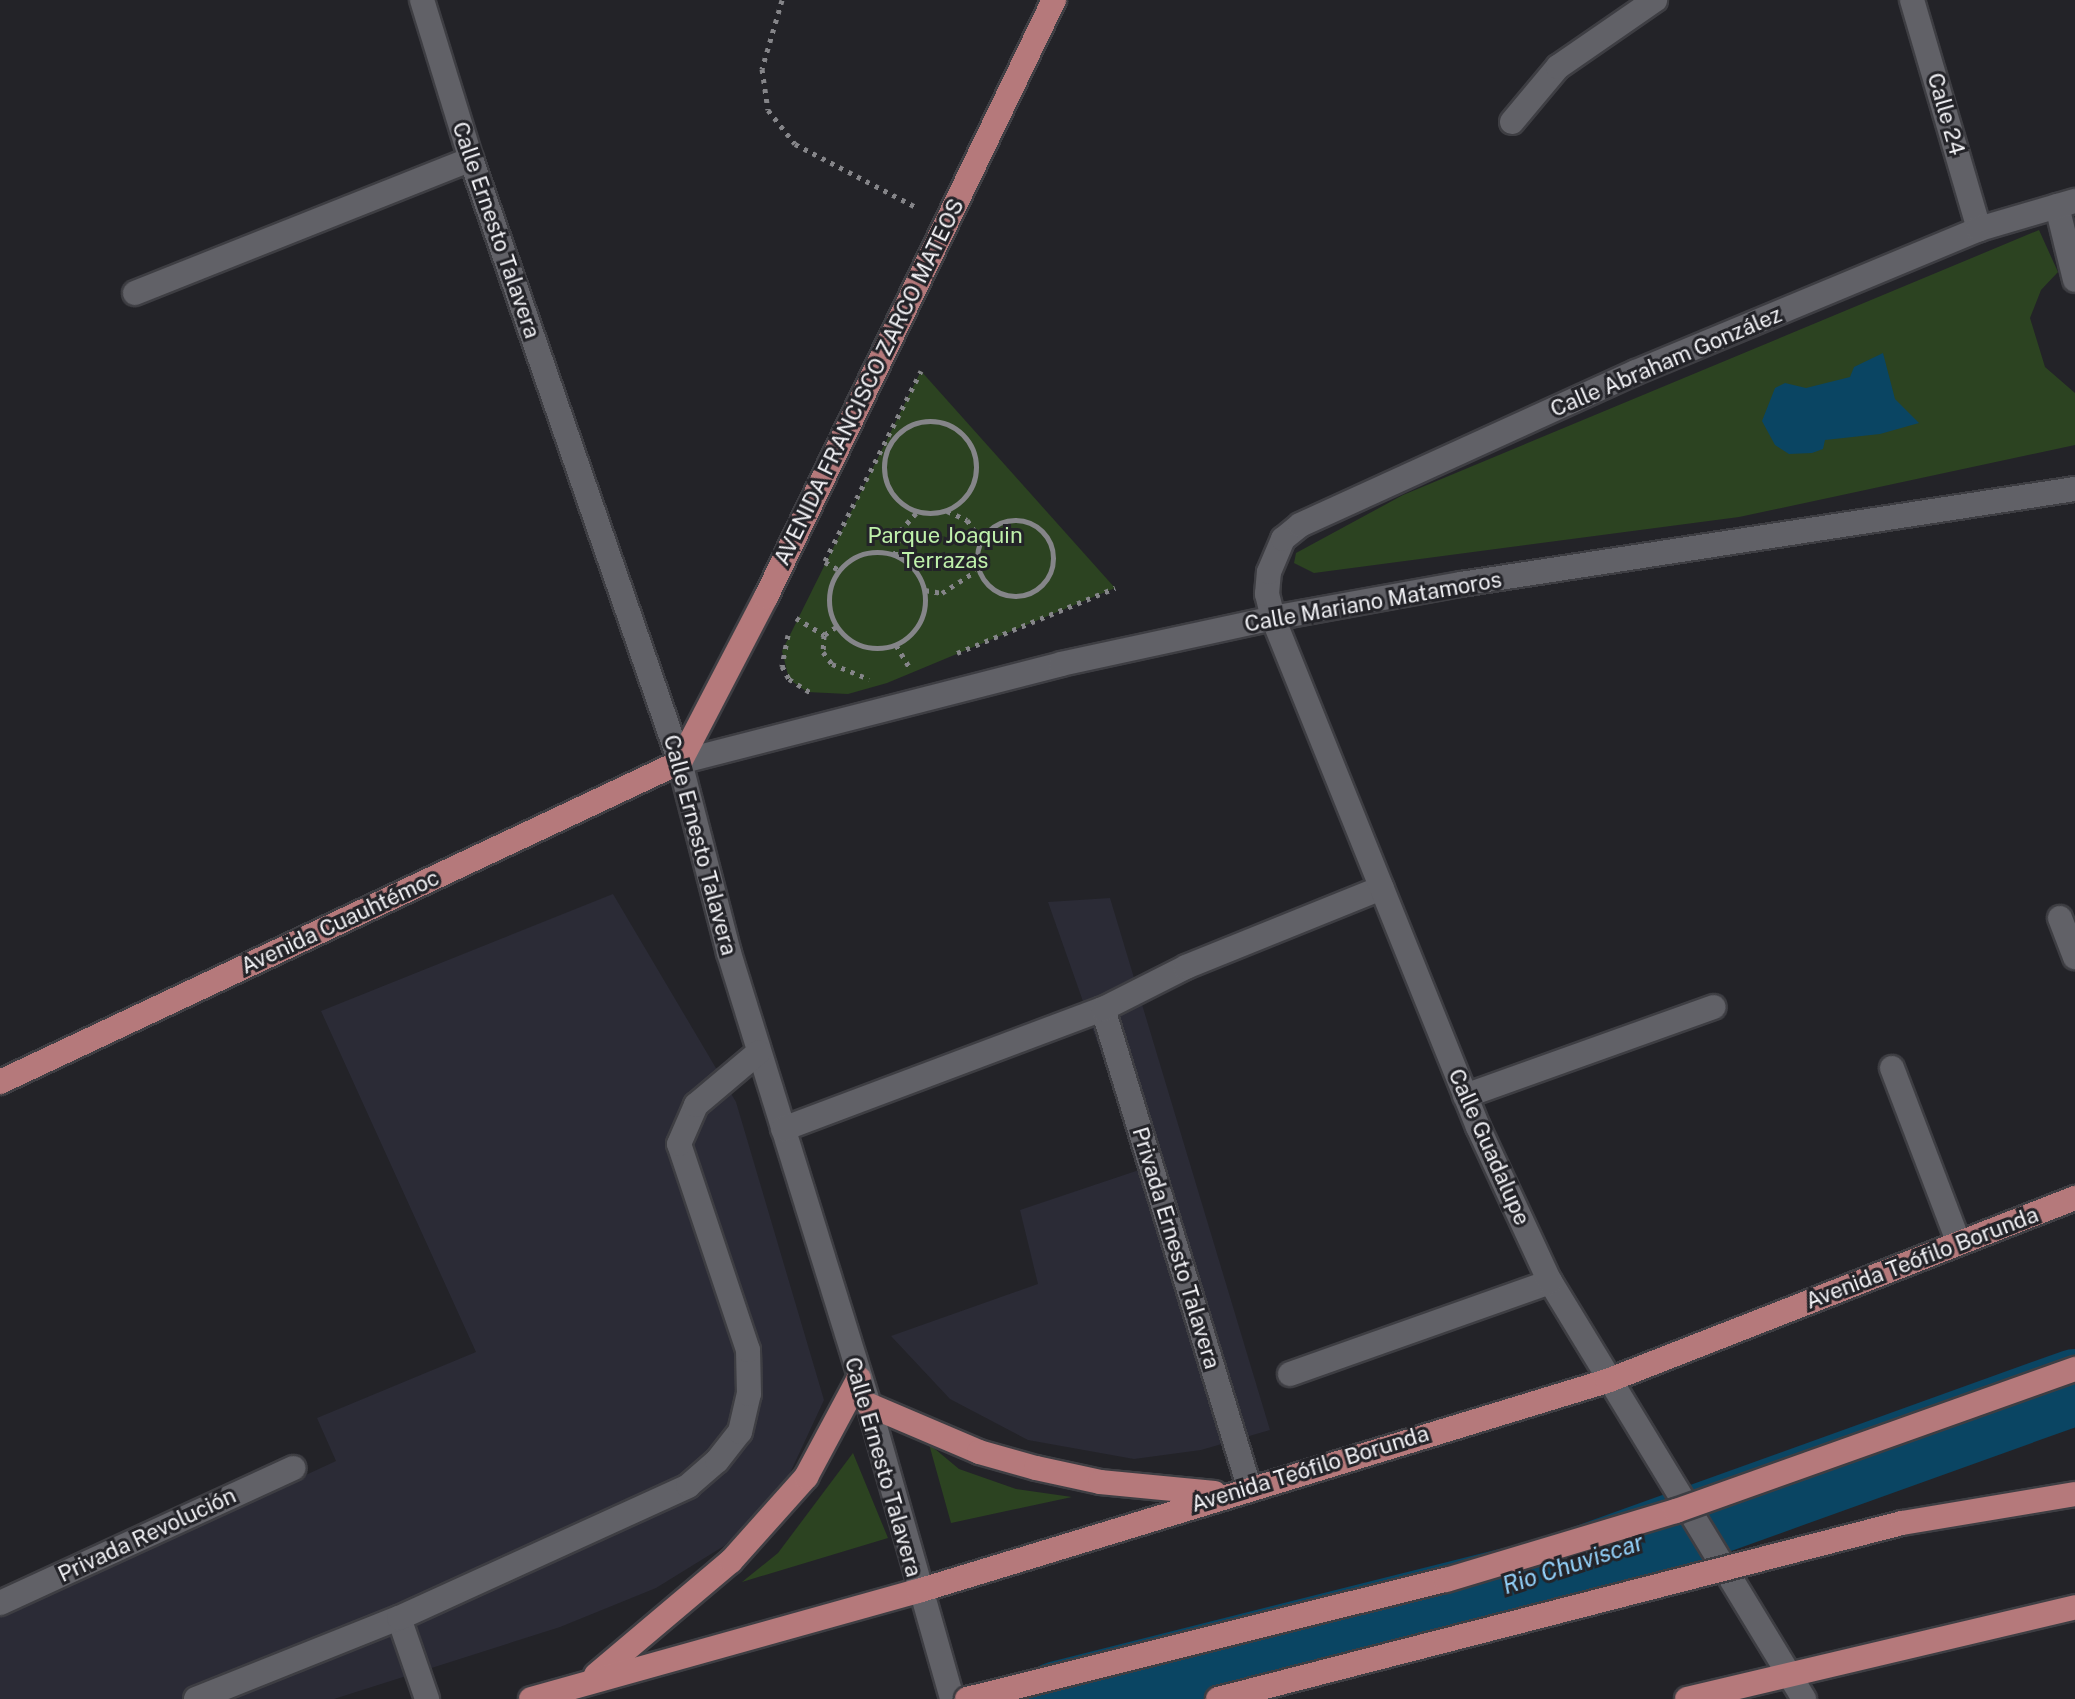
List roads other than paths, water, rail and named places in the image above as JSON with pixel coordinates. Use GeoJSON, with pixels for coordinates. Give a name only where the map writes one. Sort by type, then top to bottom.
{"type":"FeatureCollection","features":[{"type":"Feature","properties":{"kind":"main road","name":"AVENIDA FRANCISCO ZARCO MATEOS"},"geometry":{"type":"LineString","coordinates":[[680,762],[1054,0]]}},
{"type":"Feature","properties":{"kind":"main road","name":"Avenida Cuauhtémoc"},"geometry":{"type":"LineString","coordinates":[[2,1075],[680,762]]}},
{"type":"Feature","properties":{"kind":"main road","name":"Avenida Teófilo Borunda"},"geometry":{"type":"LineString","coordinates":[[531,1699],[918,1592],[1224,1494],[1607,1381],[2075,1198]]}},
{"type":"Feature","properties":{"kind":"main road"},"geometry":{"type":"LineString","coordinates":[[967,1699],[1504,1563],[1676,1511],[2075,1369]]}},
{"type":"Feature","properties":{"kind":"main road"},"geometry":{"type":"LineString","coordinates":[[590,1681],[731,1561],[806,1477],[859,1378]]}},
{"type":"Feature","properties":{"kind":"main road"},"geometry":{"type":"LineString","coordinates":[[869,1405],[979,1452],[1036,1468],[1100,1482],[1224,1494]]}},
{"type":"Feature","properties":{"kind":"main road"},"geometry":{"type":"LineString","coordinates":[[1218,1699],[1872,1530],[2075,1494]]}},
{"type":"Feature","properties":{"kind":"main road"},"geometry":{"type":"LineString","coordinates":[[1687,1699],[2075,1607]]}},
{"type":"Feature","properties":{"kind":"street","name":"Calle Ernesto Talavera"},"geometry":{"type":"LineString","coordinates":[[422,0],[471,159],[680,762],[759,1052],[869,1405],[918,1592],[952,1699]]}},
{"type":"Feature","properties":{"kind":"street"},"geometry":{"type":"LineString","coordinates":[[1512,122],[1558,67],[1655,0]]}},
{"type":"Feature","properties":{"kind":"street","name":"Calle 24"},"geometry":{"type":"LineString","coordinates":[[1912,0],[1979,229]]}},
{"type":"Feature","properties":{"kind":"street"},"geometry":{"type":"LineString","coordinates":[[135,293],[471,159]]}},
{"type":"Feature","properties":{"kind":"street"},"geometry":{"type":"LineString","coordinates":[[2066,204],[2075,280]]}},
{"type":"Feature","properties":{"kind":"street","name":"Calle Abraham González"},"geometry":{"type":"LineString","coordinates":[[1274,554],[1300,525],[1636,372],[1979,229],[2066,204]]}},
{"type":"Feature","properties":{"kind":"street","name":"Calle Mariano Matamoros"},"geometry":{"type":"LineString","coordinates":[[680,762],[1061,664],[1273,618],[1461,584],[2075,489]]}},
{"type":"Feature","properties":{"kind":"street","name":"Calle Guadalupe"},"geometry":{"type":"LineString","coordinates":[[1274,554],[1267,594],[1273,618],[1465,1096],[1550,1282],[1607,1381],[1804,1699]]}},
{"type":"Feature","properties":{"kind":"street"},"geometry":{"type":"LineString","coordinates":[[783,1129],[1103,1009],[1186,967],[1382,888]]}},
{"type":"Feature","properties":{"kind":"street"},"geometry":{"type":"LineString","coordinates":[[2060,918],[2075,957]]}},
{"type":"Feature","properties":{"kind":"street"},"geometry":{"type":"LineString","coordinates":[[1465,1096],[1714,1007]]}},
{"type":"Feature","properties":{"kind":"street","name":"Privada Ernesto Talavera"},"geometry":{"type":"LineString","coordinates":[[1103,1009],[1249,1487]]}},
{"type":"Feature","properties":{"kind":"street"},"geometry":{"type":"LineString","coordinates":[[196,1699],[399,1618],[688,1486],[740,1432],[749,1394],[748,1350],[679,1144],[696,1105],[759,1052]]}},
{"type":"Feature","properties":{"kind":"street"},"geometry":{"type":"LineString","coordinates":[[1892,1068],[1959,1243]]}},
{"type":"Feature","properties":{"kind":"street"},"geometry":{"type":"LineString","coordinates":[[1290,1374],[1550,1282]]}},
{"type":"Feature","properties":{"kind":"street","name":"Privada Revolución"},"geometry":{"type":"LineString","coordinates":[[0,1603],[293,1468]]}},
{"type":"Feature","properties":{"kind":"street"},"geometry":{"type":"LineString","coordinates":[[399,1618],[427,1699]]}},
{"type":"Feature","properties":{"kind":"water"},"geometry":{"type":"Polygon","coordinates":[[[1883,353],[1895,399],[1919,423],[1880,434],[1825,440],[1823,449],[1812,453],[1789,454],[1775,445],[1762,421],[1775,388],[1785,383],[1806,388],[1850,377],[1854,367],[1883,353]]]}},
{"type":"Feature","properties":{"kind":"waterway","name":"Rio Chuviscar"},"geometry":{"type":"LineString","coordinates":[[1058,1699],[1552,1575],[2075,1387]]}},
{"type":"Feature","properties":{"kind":"park label","name":"Parque Joaquin Terrazas"},"geometry":{"type":"Point","coordinates":[945,548]}}]}
